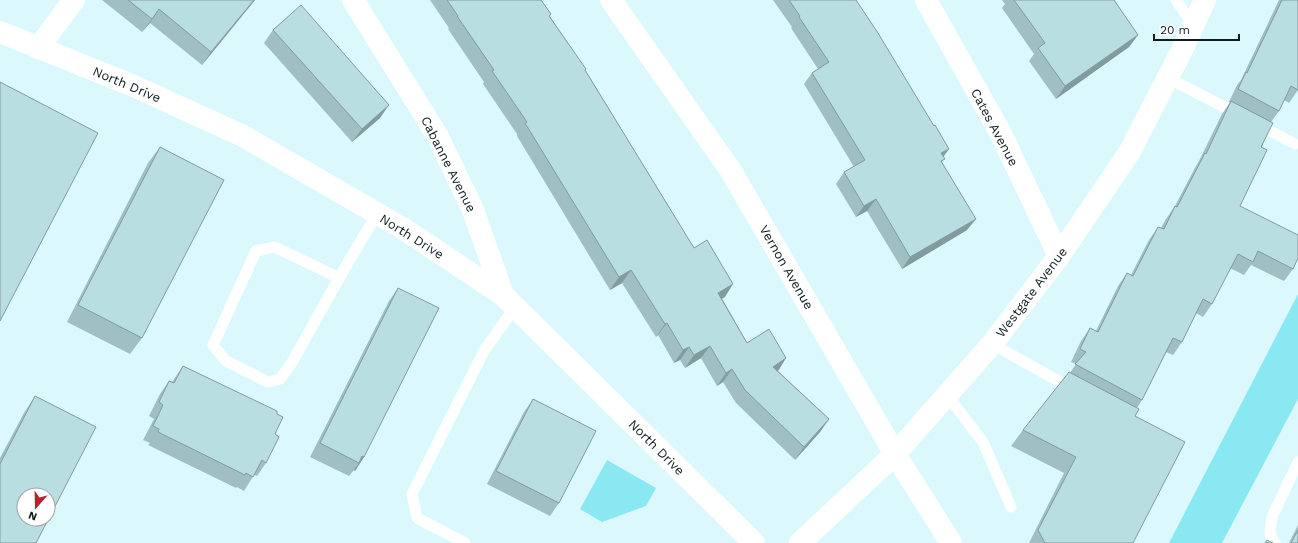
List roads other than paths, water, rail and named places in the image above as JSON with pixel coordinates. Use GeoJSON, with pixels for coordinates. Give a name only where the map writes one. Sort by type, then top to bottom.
{"type":"FeatureCollection","features":[{"type":"Feature","properties":{"kind":"street"},"geometry":{"type":"LineString","coordinates":[[38,48],[74,0]]}},
{"type":"Feature","properties":{"kind":"street","name":"Cabanne Avenue"},"geometry":{"type":"LineString","coordinates":[[353,0],[437,135],[473,210],[509,301]]}},
{"type":"Feature","properties":{"kind":"street","name":"Vernon Avenue"},"geometry":{"type":"LineString","coordinates":[[611,0],[732,171],[895,454],[951,543]]}},
{"type":"Feature","properties":{"kind":"street","name":"Cates Avenue"},"geometry":{"type":"LineString","coordinates":[[926,0],[1000,132],[1059,256]]}},
{"type":"Feature","properties":{"kind":"street","name":"Westgate Avenue"},"geometry":{"type":"LineString","coordinates":[[800,543],[895,454],[992,344],[1059,256],[1129,153],[1168,78],[1205,0]]}},
{"type":"Feature","properties":{"kind":"street","name":"North Drive"},"geometry":{"type":"LineString","coordinates":[[0,32],[136,87],[243,136],[404,229],[509,301],[754,543]]}},
{"type":"Feature","properties":{"kind":"lane"},"geometry":{"type":"LineString","coordinates":[[1176,0],[1193,25]]}},
{"type":"Feature","properties":{"kind":"lane"},"geometry":{"type":"LineString","coordinates":[[1168,78],[1295,144]]}},
{"type":"Feature","properties":{"kind":"lane"},"geometry":{"type":"LineString","coordinates":[[339,278],[275,247],[256,251],[213,346],[226,361],[261,379],[268,382],[280,379],[291,364],[377,214]]}},
{"type":"Feature","properties":{"kind":"lane"},"geometry":{"type":"LineString","coordinates":[[465,543],[416,518],[412,494],[509,301]]}},
{"type":"Feature","properties":{"kind":"lane"},"geometry":{"type":"LineString","coordinates":[[992,344],[1083,394]]}},
{"type":"Feature","properties":{"kind":"lane"},"geometry":{"type":"LineString","coordinates":[[947,395],[983,442],[1011,507]]}},
{"type":"Feature","properties":{"kind":"lane"},"geometry":{"type":"LineString","coordinates":[[1275,543],[1270,534],[1272,517],[1298,462]]}}]}
